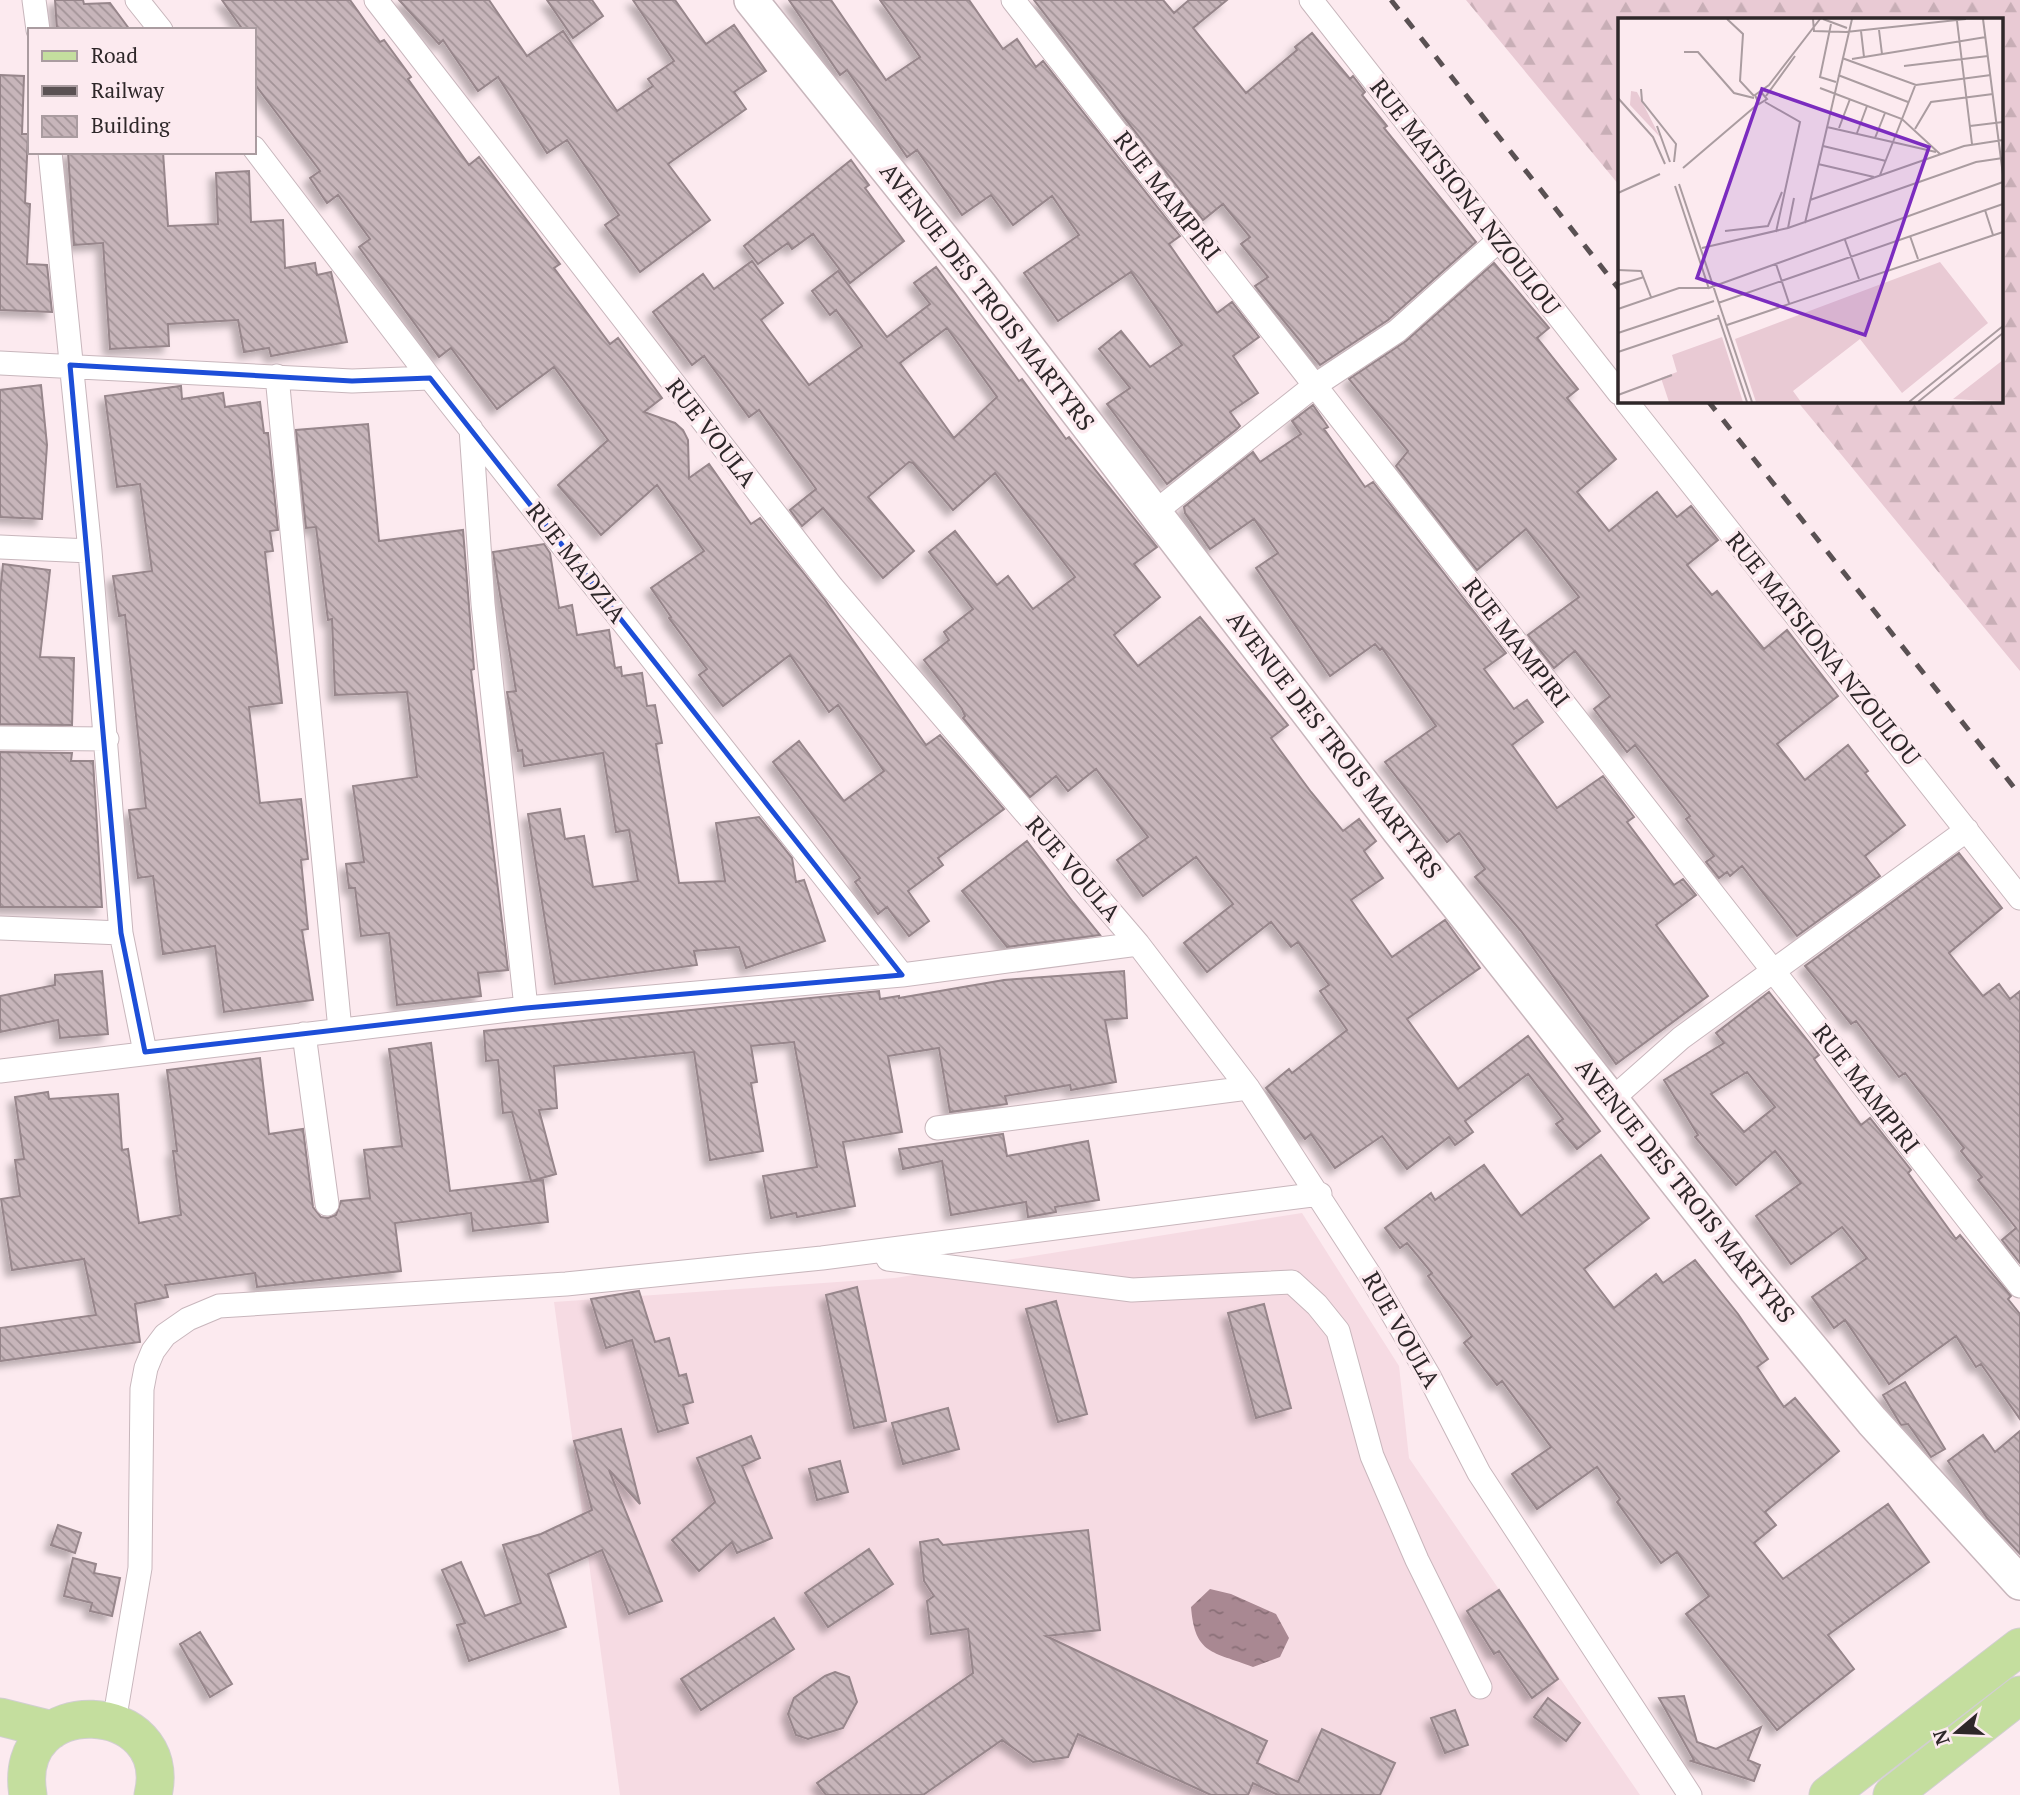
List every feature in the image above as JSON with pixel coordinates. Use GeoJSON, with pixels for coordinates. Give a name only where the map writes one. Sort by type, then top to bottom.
{"type":"FeatureCollection","features":[{"type":"Feature","properties":{"kind":"main road","name":"AVENUE DES TROIS MARTYRS"},"geometry":{"type":"LineString","coordinates":[[751,0],[981,285],[1611,1100],[1746,1270],[1927,1483],[2020,1583]]}},
{"type":"Feature","properties":{"kind":"main road","name":"AVENUE DES TROIS MARTYRS"},"geometry":{"type":"LineString","coordinates":[[1927,1483],[2020,1609]]}},
{"type":"Feature","properties":{"kind":"main road"},"geometry":{"type":"LineString","coordinates":[[1828,1795],[2020,1647]]}},
{"type":"Feature","properties":{"kind":"main road"},"geometry":{"type":"LineString","coordinates":[[1892,1795],[2020,1695]]}},
{"type":"Feature","properties":{"kind":"main road"},"geometry":{"type":"LineString","coordinates":[[0,1717],[52,1730]]}},
{"type":"Feature","properties":{"kind":"main road"},"geometry":{"type":"LineString","coordinates":[[18,1787],[31,1757],[52,1730],[82,1717],[114,1722],[129,1730],[145,1749],[154,1773],[157,1793]]}},
{"type":"Feature","properties":{"kind":"street"},"geometry":{"type":"LineString","coordinates":[[34,0],[38,28]]}},
{"type":"Feature","properties":{"kind":"street"},"geometry":{"type":"LineString","coordinates":[[137,0],[159,28]]}},
{"type":"Feature","properties":{"kind":"street","name":"RUE VOULA"},"geometry":{"type":"LineString","coordinates":[[376,0],[832,587],[1138,944],[1248,1088],[1320,1194],[1429,1376],[1479,1473],[1690,1795]]}},
{"type":"Feature","properties":{"kind":"street","name":"RUE MAMPIRI"},"geometry":{"type":"LineString","coordinates":[[1013,0],[2020,1286]]}},
{"type":"Feature","properties":{"kind":"street","name":"RUE MATSIONA NZOULOU"},"geometry":{"type":"LineString","coordinates":[[1311,0],[1618,392]]}},
{"type":"Feature","properties":{"kind":"street","name":"RUE MADZIA"},"geometry":{"type":"LineString","coordinates":[[256,151],[430,378],[902,975]]}},
{"type":"Feature","properties":{"kind":"street"},"geometry":{"type":"LineString","coordinates":[[50,154],[90,551],[121,933],[145,1052]]}},
{"type":"Feature","properties":{"kind":"street"},"geometry":{"type":"LineString","coordinates":[[1155,512],[1314,386],[1397,331],[1498,241]]}},
{"type":"Feature","properties":{"kind":"street"},"geometry":{"type":"LineString","coordinates":[[0,363],[352,381],[430,378]]}},
{"type":"Feature","properties":{"kind":"street"},"geometry":{"type":"LineString","coordinates":[[277,376],[340,1030]]}},
{"type":"Feature","properties":{"kind":"street","name":"RUE MATSIONA NZOULOU"},"geometry":{"type":"LineString","coordinates":[[1627,402],[2020,898]]}},
{"type":"Feature","properties":{"kind":"street"},"geometry":{"type":"LineString","coordinates":[[471,429],[484,617],[526,1008]]}},
{"type":"Feature","properties":{"kind":"street"},"geometry":{"type":"LineString","coordinates":[[0,547],[90,551]]}},
{"type":"Feature","properties":{"kind":"street"},"geometry":{"type":"LineString","coordinates":[[0,738],[107,739]]}},
{"type":"Feature","properties":{"kind":"street"},"geometry":{"type":"LineString","coordinates":[[1611,1100],[1681,1038],[1967,830]]}},
{"type":"Feature","properties":{"kind":"street"},"geometry":{"type":"LineString","coordinates":[[0,928],[121,933]]}},
{"type":"Feature","properties":{"kind":"street"},"geometry":{"type":"LineString","coordinates":[[0,1071],[41,1069],[145,1052],[526,1008],[902,975],[1138,944]]}},
{"type":"Feature","properties":{"kind":"street"},"geometry":{"type":"LineString","coordinates":[[304,1034],[327,1204]]}},
{"type":"Feature","properties":{"kind":"street"},"geometry":{"type":"LineString","coordinates":[[937,1128],[1248,1088]]}},
{"type":"Feature","properties":{"kind":"street"},"geometry":{"type":"LineString","coordinates":[[114,1722],[141,1568],[142,1389],[153,1351],[165,1335],[188,1319],[219,1306],[566,1284],[856,1254],[1320,1194]]}},
{"type":"Feature","properties":{"kind":"street"},"geometry":{"type":"LineString","coordinates":[[856,1254],[1132,1290],[1292,1282],[1317,1305],[1338,1331],[1372,1456],[1417,1560],[1480,1687]]}},
{"type":"Feature","properties":{"kind":"highlighted area"},"geometry":{"type":"Polygon","coordinates":[[[70,365],[352,381],[430,378],[902,975],[526,1008],[145,1052],[121,933],[70,365]]]}},
{"type":"Feature","properties":{"kind":"shaded area"},"geometry":{"type":"Polygon","coordinates":[[[1302,1213],[1399,1366],[1409,1458],[1640,1795],[620,1795],[554,1302],[895,1278],[1302,1213]]]}},
{"type":"Feature","properties":{"kind":"green space"},"geometry":{"type":"Polygon","coordinates":[[[1466,0],[2020,0],[2020,671],[1798,402],[2002,402],[2002,18],[1618,18],[1618,184],[1466,0]]]}},
{"type":"Feature","properties":{"kind":"water"},"geometry":{"type":"Polygon","coordinates":[[[1210,1589],[1231,1594],[1276,1614],[1289,1638],[1280,1657],[1253,1667],[1208,1649],[1197,1634],[1191,1607],[1210,1589]]]}},
{"type":"Feature","properties":{"kind":"building"},"geometry":{"type":"Polygon","coordinates":[[[55,0],[83,0],[84,4],[110,3],[129,28],[57,28],[55,0]]]}},
{"type":"Feature","properties":{"kind":"building"},"geometry":{"type":"Polygon","coordinates":[[[222,0],[350,0],[380,42],[384,40],[411,77],[408,79],[469,165],[479,157],[560,264],[554,268],[610,344],[618,338],[662,398],[644,412],[675,423],[683,430],[688,440],[689,478],[709,464],[751,524],[760,518],[825,600],[926,745],[940,735],[1004,809],[938,858],[943,865],[908,891],[929,921],[909,936],[887,907],[878,914],[855,882],[860,878],[773,762],[799,741],[844,801],[884,771],[838,705],[829,712],[790,655],[723,706],[699,675],[707,669],[669,618],[671,617],[651,588],[704,551],[657,485],[601,535],[558,485],[608,440],[554,367],[497,409],[451,348],[439,357],[359,247],[370,239],[338,195],[327,203],[310,178],[320,171],[256,86],[256,28],[242,28],[222,0]]]}},
{"type":"Feature","properties":{"kind":"building"},"geometry":{"type":"Polygon","coordinates":[[[399,0],[489,0],[527,56],[563,31],[617,111],[653,86],[648,79],[674,61],[633,0],[675,0],[706,44],[734,25],[766,71],[734,92],[746,109],[668,164],[710,220],[640,272],[605,225],[619,215],[567,140],[547,153],[498,77],[478,91],[443,40],[439,44],[399,0]]]}},
{"type":"Feature","properties":{"kind":"building"},"geometry":{"type":"Polygon","coordinates":[[[547,0],[592,0],[603,16],[573,38],[547,0]]]}},
{"type":"Feature","properties":{"kind":"building"},"geometry":{"type":"Polygon","coordinates":[[[789,0],[831,0],[886,80],[920,57],[880,0],[969,0],[1003,49],[1017,39],[1036,67],[1043,61],[1180,236],[1169,244],[1217,313],[1232,302],[1259,337],[1233,356],[1258,393],[1230,412],[1240,426],[1167,484],[1107,404],[1130,388],[1099,349],[1121,331],[1150,367],[1182,345],[1131,272],[1058,321],[1024,273],[1079,235],[1052,196],[1013,225],[991,195],[962,215],[917,150],[907,157],[847,70],[840,75],[789,0]]]}},
{"type":"Feature","properties":{"kind":"building"},"geometry":{"type":"Polygon","coordinates":[[[1034,0],[1163,0],[1174,13],[1189,0],[1227,0],[1193,28],[1246,93],[1297,50],[1295,47],[1312,33],[1350,79],[1353,76],[1365,92],[1362,95],[1387,126],[1384,128],[1476,242],[1388,320],[1320,365],[1255,286],[1268,277],[1241,244],[1250,237],[1223,204],[1203,220],[1034,0]]]}},
{"type":"Feature","properties":{"kind":"building"},"geometry":{"type":"Polygon","coordinates":[[[0,75],[24,76],[22,134],[28,134],[25,203],[30,204],[27,264],[47,265],[52,312],[0,310],[0,75]]]}},
{"type":"Feature","properties":{"kind":"building"},"geometry":{"type":"Polygon","coordinates":[[[68,154],[163,154],[168,226],[218,224],[216,173],[249,171],[251,222],[283,220],[285,268],[315,263],[317,275],[331,272],[347,342],[271,356],[269,348],[244,352],[238,320],[168,324],[169,346],[110,349],[103,243],[74,245],[68,154]]]}},
{"type":"Feature","properties":{"kind":"building"},"geometry":{"type":"Polygon","coordinates":[[[851,160],[869,185],[865,188],[904,241],[850,283],[813,234],[792,249],[788,243],[758,264],[744,246],[851,160]]]}},
{"type":"Feature","properties":{"kind":"building"},"geometry":{"type":"Polygon","coordinates":[[[752,261],[783,303],[761,320],[809,385],[862,346],[836,310],[830,315],[812,291],[838,271],[887,337],[930,304],[914,283],[936,267],[1019,381],[1022,379],[1066,439],[1069,437],[1157,547],[1134,564],[1160,597],[1114,635],[1138,666],[1200,617],[1288,725],[1271,738],[1311,792],[1343,831],[1359,819],[1376,841],[1364,851],[1383,878],[1351,900],[1392,957],[1445,920],[1480,968],[1407,1019],[1458,1089],[1528,1036],[1600,1131],[1577,1149],[1556,1124],[1563,1119],[1528,1074],[1465,1121],[1473,1132],[1455,1145],[1449,1137],[1407,1169],[1382,1136],[1335,1168],[1311,1134],[1305,1139],[1266,1088],[1289,1069],[1292,1073],[1347,1030],[1320,991],[1329,985],[1298,942],[1291,947],[1271,922],[1207,972],[1184,943],[1233,904],[1196,857],[1143,896],[1117,860],[1148,837],[1096,769],[1068,791],[1056,776],[1030,797],[963,718],[965,716],[962,709],[924,660],[949,640],[944,632],[973,609],[929,552],[955,531],[997,585],[1008,576],[1033,609],[1075,577],[995,473],[953,510],[913,463],[909,462],[868,497],[914,551],[883,578],[823,508],[802,526],[790,510],[816,489],[759,410],[749,417],[704,356],[692,365],[653,312],[703,274],[714,289],[752,261]],[[947,328],[900,363],[954,438],[997,397],[947,328]]]}},
{"type":"Feature","properties":{"kind":"building"},"geometry":{"type":"Polygon","coordinates":[[[1494,263],[1549,328],[1537,338],[1578,389],[1567,398],[1616,459],[1577,492],[1609,531],[1657,492],[1677,517],[1691,506],[1718,540],[1687,565],[1712,595],[1717,591],[1764,649],[1787,630],[1838,696],[1777,744],[1805,780],[1848,745],[1868,771],[1865,773],[1905,825],[1865,856],[1880,876],[1797,936],[1742,866],[1730,876],[1727,872],[1719,878],[1706,862],[1714,856],[1686,819],[1690,816],[1635,745],[1627,752],[1594,709],[1610,696],[1575,651],[1554,668],[1528,635],[1579,597],[1526,529],[1477,570],[1396,466],[1408,451],[1349,379],[1406,341],[1494,263]]]}},
{"type":"Feature","properties":{"kind":"building"},"geometry":{"type":"Polygon","coordinates":[[[41,385],[47,445],[42,519],[0,517],[0,390],[41,385]]]}},
{"type":"Feature","properties":{"kind":"building"},"geometry":{"type":"Polygon","coordinates":[[[181,386],[182,399],[223,393],[225,407],[260,402],[264,433],[268,433],[278,530],[270,531],[273,551],[265,552],[282,703],[249,707],[260,803],[301,799],[308,859],[301,860],[308,929],[302,930],[313,1000],[224,1012],[215,946],[163,954],[153,876],[138,878],[129,810],[146,808],[125,615],[119,616],[113,576],[152,571],[140,484],[117,487],[105,396],[181,386]]]}},
{"type":"Feature","properties":{"kind":"building"},"geometry":{"type":"Polygon","coordinates":[[[1313,405],[1328,427],[1324,429],[1365,487],[1373,482],[1506,653],[1484,669],[1514,709],[1527,700],[1543,722],[1512,745],[1557,808],[1603,776],[1634,817],[1627,822],[1674,885],[1683,879],[1696,895],[1656,925],[1708,996],[1616,1064],[1521,931],[1475,877],[1485,869],[1459,833],[1447,842],[1385,762],[1436,726],[1382,648],[1380,650],[1375,644],[1330,676],[1256,568],[1278,553],[1254,519],[1210,549],[1185,513],[1184,507],[1253,452],[1260,462],[1301,434],[1292,421],[1313,405]]]}},
{"type":"Feature","properties":{"kind":"building"},"geometry":{"type":"Polygon","coordinates":[[[368,424],[379,541],[463,530],[474,669],[471,670],[508,970],[478,973],[481,996],[397,1005],[389,933],[361,936],[355,888],[349,888],[346,864],[364,862],[353,786],[417,777],[407,692],[335,695],[332,619],[328,620],[316,527],[306,528],[296,430],[368,424]]]}},
{"type":"Feature","properties":{"kind":"building"},"geometry":{"type":"Polygon","coordinates":[[[544,544],[550,553],[559,608],[572,605],[577,635],[609,630],[615,668],[621,667],[622,676],[642,673],[647,706],[655,705],[662,743],[656,744],[679,883],[725,881],[716,823],[759,817],[792,858],[796,882],[804,880],[825,941],[746,968],[739,947],[694,951],[697,965],[555,984],[528,814],[560,809],[565,839],[584,836],[593,887],[638,881],[629,830],[616,832],[603,753],[524,766],[522,750],[518,751],[507,692],[516,691],[493,552],[544,544]]]}},
{"type":"Feature","properties":{"kind":"building"},"geometry":{"type":"Polygon","coordinates":[[[3,564],[50,570],[40,657],[74,658],[72,725],[0,724],[0,594],[3,564]]]}},
{"type":"Feature","properties":{"kind":"building"},"geometry":{"type":"Polygon","coordinates":[[[0,752],[72,753],[71,761],[93,761],[102,907],[0,907],[0,752]]]}},
{"type":"Feature","properties":{"kind":"building"},"geometry":{"type":"Polygon","coordinates":[[[1027,841],[1100,935],[1007,947],[962,891],[1027,841]]]}},
{"type":"Feature","properties":{"kind":"building"},"geometry":{"type":"Polygon","coordinates":[[[1959,853],[2002,908],[1949,953],[1983,996],[1999,984],[2010,999],[2020,991],[2020,1263],[2002,1240],[2016,1228],[1978,1180],[1982,1177],[1961,1151],[1964,1148],[1905,1073],[1899,1077],[1856,1021],[1851,1024],[1805,966],[1959,853]]]}},
{"type":"Feature","properties":{"kind":"building"},"geometry":{"type":"Polygon","coordinates":[[[102,971],[108,1034],[60,1038],[58,1020],[0,1032],[0,996],[55,985],[55,975],[102,971]]]}},
{"type":"Feature","properties":{"kind":"building"},"geometry":{"type":"Polygon","coordinates":[[[1124,971],[1127,1018],[1105,1020],[1116,1082],[1071,1090],[1070,1085],[1005,1096],[1007,1104],[950,1112],[939,1048],[888,1056],[902,1132],[843,1142],[855,1206],[797,1217],[796,1213],[771,1218],[763,1176],[817,1167],[794,1042],[751,1046],[757,1082],[751,1083],[763,1151],[710,1160],[694,1052],[554,1066],[557,1108],[539,1110],[556,1174],[531,1181],[512,1112],[503,1113],[498,1060],[486,1061],[484,1031],[879,991],[880,999],[899,998],[1004,980],[1124,971]]]}},
{"type":"Feature","properties":{"kind":"building"},"geometry":{"type":"Polygon","coordinates":[[[1769,992],[1819,1055],[1814,1059],[1861,1125],[1870,1118],[1911,1170],[1908,1173],[1956,1239],[1960,1235],[2011,1296],[2008,1299],[2020,1314],[2020,1419],[1981,1364],[1976,1367],[1956,1336],[1889,1384],[1845,1320],[1834,1328],[1812,1297],[1867,1258],[1842,1227],[1791,1264],[1756,1216],[1801,1183],[1775,1151],[1736,1185],[1695,1137],[1698,1135],[1664,1080],[1724,1043],[1716,1033],[1769,992]],[[1747,1072],[1711,1094],[1744,1132],[1775,1107],[1747,1072]]]}},
{"type":"Feature","properties":{"kind":"building"},"geometry":{"type":"Polygon","coordinates":[[[431,1043],[450,1191],[543,1180],[548,1222],[473,1231],[471,1213],[395,1223],[401,1271],[257,1287],[255,1273],[165,1285],[168,1297],[135,1304],[140,1342],[0,1361],[0,1328],[96,1315],[84,1259],[12,1270],[1,1199],[20,1196],[15,1160],[24,1159],[15,1097],[48,1092],[49,1099],[118,1094],[122,1150],[128,1149],[139,1223],[181,1215],[173,1151],[177,1151],[167,1070],[260,1058],[269,1134],[303,1129],[313,1207],[321,1217],[328,1218],[336,1215],[341,1201],[370,1198],[364,1150],[402,1146],[389,1049],[431,1043]]]}},
{"type":"Feature","properties":{"kind":"building"},"geometry":{"type":"Polygon","coordinates":[[[1003,1134],[1007,1156],[1088,1141],[1099,1200],[1055,1207],[1056,1212],[1028,1217],[1026,1202],[951,1215],[942,1161],[903,1169],[899,1149],[1003,1134]]]}},
{"type":"Feature","properties":{"kind":"building"},"geometry":{"type":"Polygon","coordinates":[[[1601,1155],[1649,1218],[1584,1269],[1614,1308],[1656,1274],[1663,1283],[1695,1260],[1738,1314],[1768,1359],[1757,1367],[1784,1407],[1795,1398],[1839,1451],[1765,1512],[1776,1525],[1754,1543],[1783,1579],[1888,1504],[1929,1562],[1828,1635],[1854,1669],[1777,1730],[1686,1614],[1709,1596],[1677,1552],[1661,1563],[1617,1502],[1620,1499],[1597,1467],[1537,1509],[1512,1474],[1551,1447],[1502,1381],[1497,1385],[1464,1343],[1472,1336],[1428,1276],[1432,1273],[1407,1243],[1400,1248],[1385,1228],[1431,1193],[1435,1200],[1484,1165],[1521,1216],[1601,1155]]]}},
{"type":"Feature","properties":{"kind":"building"},"geometry":{"type":"Polygon","coordinates":[[[857,1287],[886,1421],[854,1428],[826,1295],[857,1287]]]}},
{"type":"Feature","properties":{"kind":"building"},"geometry":{"type":"Polygon","coordinates":[[[639,1291],[655,1342],[669,1338],[679,1376],[686,1374],[693,1402],[683,1405],[688,1423],[658,1432],[632,1340],[606,1348],[591,1299],[639,1291]]]}},
{"type":"Feature","properties":{"kind":"building"},"geometry":{"type":"Polygon","coordinates":[[[1056,1301],[1087,1414],[1058,1422],[1026,1309],[1056,1301]]]}},
{"type":"Feature","properties":{"kind":"building"},"geometry":{"type":"Polygon","coordinates":[[[1264,1304],[1291,1408],[1256,1418],[1228,1313],[1264,1304]]]}},
{"type":"Feature","properties":{"kind":"building"},"geometry":{"type":"Polygon","coordinates":[[[1905,1382],[1945,1449],[1931,1457],[1908,1424],[1901,1425],[1883,1395],[1905,1382]]]}},
{"type":"Feature","properties":{"kind":"building"},"geometry":{"type":"Polygon","coordinates":[[[948,1408],[959,1449],[903,1464],[892,1423],[948,1408]]]}},
{"type":"Feature","properties":{"kind":"building"},"geometry":{"type":"Polygon","coordinates":[[[621,1429],[640,1504],[609,1470],[662,1601],[629,1614],[602,1550],[548,1574],[566,1627],[469,1661],[457,1625],[465,1623],[442,1570],[461,1562],[485,1616],[521,1603],[503,1545],[541,1534],[592,1510],[574,1441],[621,1429]]]}},
{"type":"Feature","properties":{"kind":"building"},"geometry":{"type":"Polygon","coordinates":[[[2020,1431],[2020,1554],[1987,1518],[1948,1461],[1983,1435],[1995,1452],[2020,1431]]]}},
{"type":"Feature","properties":{"kind":"building"},"geometry":{"type":"Polygon","coordinates":[[[751,1436],[760,1458],[742,1466],[772,1538],[737,1553],[732,1542],[699,1571],[672,1540],[715,1502],[697,1458],[751,1436]]]}},
{"type":"Feature","properties":{"kind":"building"},"geometry":{"type":"Polygon","coordinates":[[[840,1461],[848,1492],[817,1500],[809,1469],[840,1461]]]}},
{"type":"Feature","properties":{"kind":"building"},"geometry":{"type":"Polygon","coordinates":[[[58,1525],[81,1533],[75,1553],[51,1545],[58,1525]]]}},
{"type":"Feature","properties":{"kind":"building"},"geometry":{"type":"Polygon","coordinates":[[[1088,1530],[1100,1630],[1046,1636],[1267,1741],[1257,1763],[1298,1782],[1322,1729],[1395,1763],[1380,1795],[1278,1795],[1253,1783],[1248,1795],[1211,1795],[1078,1734],[1068,1757],[1033,1762],[1002,1740],[923,1795],[826,1795],[817,1783],[973,1673],[968,1629],[931,1634],[927,1601],[934,1596],[924,1581],[920,1542],[938,1539],[943,1545],[1088,1530]]]}},
{"type":"Feature","properties":{"kind":"building"},"geometry":{"type":"Polygon","coordinates":[[[869,1549],[893,1584],[828,1627],[805,1593],[869,1549]]]}},
{"type":"Feature","properties":{"kind":"building"},"geometry":{"type":"Polygon","coordinates":[[[73,1558],[96,1564],[94,1573],[120,1578],[112,1616],[90,1611],[92,1603],[64,1596],[73,1558]]]}},
{"type":"Feature","properties":{"kind":"building"},"geometry":{"type":"Polygon","coordinates":[[[1499,1590],[1558,1679],[1532,1698],[1499,1651],[1494,1654],[1467,1611],[1499,1590]]]}},
{"type":"Feature","properties":{"kind":"building"},"geometry":{"type":"Polygon","coordinates":[[[774,1618],[794,1649],[701,1710],[681,1679],[774,1618]]]}},
{"type":"Feature","properties":{"kind":"building"},"geometry":{"type":"Polygon","coordinates":[[[200,1632],[232,1684],[210,1697],[180,1644],[200,1632]]]}},
{"type":"Feature","properties":{"kind":"building"},"geometry":{"type":"Polygon","coordinates":[[[835,1672],[849,1677],[857,1702],[843,1728],[808,1739],[796,1735],[788,1714],[794,1698],[835,1672]]]}},
{"type":"Feature","properties":{"kind":"building"},"geometry":{"type":"Polygon","coordinates":[[[1684,1696],[1697,1742],[1716,1749],[1761,1727],[1748,1760],[1760,1765],[1754,1781],[1691,1761],[1694,1760],[1659,1698],[1684,1696]]]}},
{"type":"Feature","properties":{"kind":"building"},"geometry":{"type":"Polygon","coordinates":[[[1548,1698],[1580,1723],[1566,1741],[1534,1717],[1548,1698]]]}},
{"type":"Feature","properties":{"kind":"building"},"geometry":{"type":"Polygon","coordinates":[[[1455,1710],[1468,1745],[1445,1753],[1431,1718],[1455,1710]]]}},
{"type":"Feature","properties":{"kind":"railway"},"geometry":{"type":"LineString","coordinates":[[1391,0],[1618,288]]}},
{"type":"Feature","properties":{"kind":"railway"},"geometry":{"type":"LineString","coordinates":[[1709,402],[2020,795]]}}]}
